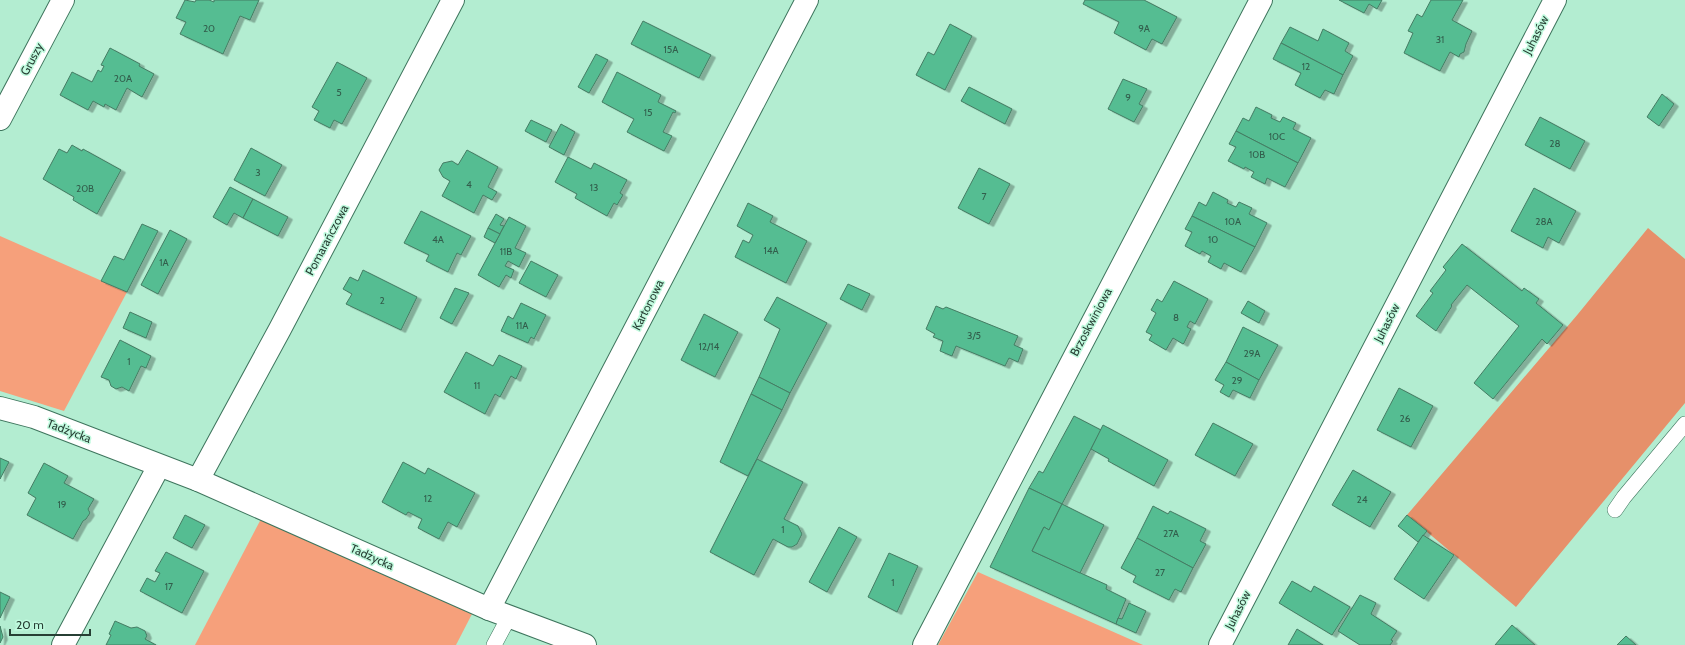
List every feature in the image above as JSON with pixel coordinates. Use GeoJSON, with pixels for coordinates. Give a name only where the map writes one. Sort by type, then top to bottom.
{"type":"FeatureCollection","features":[{"type":"Feature","properties":{"kind":"street","name":"Gruszy"},"geometry":{"type":"LineString","coordinates":[[0,119],[63,0]]}},
{"type":"Feature","properties":{"kind":"street","name":"Pomarańczowa"},"geometry":{"type":"LineString","coordinates":[[198,480],[280,329],[454,0]]}},
{"type":"Feature","properties":{"kind":"street","name":"Kartonowa"},"geometry":{"type":"LineString","coordinates":[[489,608],[807,0]]}},
{"type":"Feature","properties":{"kind":"street","name":"Brzoskwiniowa"},"geometry":{"type":"LineString","coordinates":[[924,645],[1261,0]]}},
{"type":"Feature","properties":{"kind":"street","name":"Juhasów"},"geometry":{"type":"LineString","coordinates":[[1220,645],[1555,0]]}},
{"type":"Feature","properties":{"kind":"street","name":"Tadżycka"},"geometry":{"type":"LineString","coordinates":[[0,408],[34,418],[198,480],[509,617],[585,645]]}},
{"type":"Feature","properties":{"kind":"street"},"geometry":{"type":"LineString","coordinates":[[63,645],[159,466]]}},
{"type":"Feature","properties":{"kind":"lane"},"geometry":{"type":"LineString","coordinates":[[1615,510],[1624,497],[1685,424]]}},
{"type":"Feature","properties":{"kind":"lane"},"geometry":{"type":"LineString","coordinates":[[494,645],[509,617]]}},
{"type":"Feature","properties":{"kind":"shaded area"},"geometry":{"type":"Polygon","coordinates":[[[1648,228],[1685,259],[1685,403],[1516,607],[1407,515],[1578,314],[1648,228]]]}},
{"type":"Feature","properties":{"kind":"shaded area"},"geometry":{"type":"Polygon","coordinates":[[[0,236],[127,292],[64,411],[0,391],[0,236]]]}},
{"type":"Feature","properties":{"kind":"shaded area"},"geometry":{"type":"Polygon","coordinates":[[[261,519],[472,614],[456,645],[195,645],[261,519]]]}},
{"type":"Feature","properties":{"kind":"shaded area"},"geometry":{"type":"Polygon","coordinates":[[[978,572],[1143,645],[938,645],[978,572]]]}},
{"type":"Feature","properties":{"kind":"building"},"geometry":{"type":"Polygon","coordinates":[[[185,0],[195,2],[196,0],[209,0],[214,2],[214,0],[259,0],[250,20],[240,16],[223,54],[180,34],[186,22],[176,18],[185,0]]]}},
{"type":"Feature","properties":{"kind":"building"},"geometry":{"type":"Polygon","coordinates":[[[1085,0],[1144,0],[1177,17],[1162,44],[1152,39],[1146,50],[1114,33],[1119,22],[1083,4],[1085,0]]]}},
{"type":"Feature","properties":{"kind":"building"},"geometry":{"type":"Polygon","coordinates":[[[1339,0],[1382,0],[1377,9],[1369,4],[1364,13],[1339,0]]]}},
{"type":"Feature","properties":{"kind":"building"},"geometry":{"type":"Polygon","coordinates":[[[1431,0],[1463,0],[1452,20],[1472,31],[1464,52],[1460,54],[1459,57],[1450,52],[1440,71],[1404,53],[1413,33],[1408,31],[1417,14],[1422,17],[1431,0]]]}},
{"type":"Feature","properties":{"kind":"building"},"geometry":{"type":"Polygon","coordinates":[[[643,21],[711,55],[699,78],[631,44],[643,21]]]}},
{"type":"Feature","properties":{"kind":"building"},"geometry":{"type":"Polygon","coordinates":[[[950,24],[972,36],[945,90],[916,75],[928,52],[934,55],[950,24]]]}},
{"type":"Feature","properties":{"kind":"building"},"geometry":{"type":"Polygon","coordinates":[[[1290,27],[1318,41],[1323,29],[1349,43],[1345,51],[1353,56],[1343,75],[1281,43],[1290,27]]]}},
{"type":"Feature","properties":{"kind":"building"},"geometry":{"type":"Polygon","coordinates":[[[1281,43],[1343,75],[1334,94],[1325,90],[1320,98],[1295,85],[1301,73],[1273,59],[1281,43]]]}},
{"type":"Feature","properties":{"kind":"building"},"geometry":{"type":"Polygon","coordinates":[[[110,48],[140,64],[139,66],[154,74],[142,97],[127,88],[116,110],[105,104],[104,107],[93,101],[88,110],[60,95],[72,72],[92,82],[98,70],[101,72],[104,66],[101,65],[110,48]]]}},
{"type":"Feature","properties":{"kind":"building"},"geometry":{"type":"Polygon","coordinates":[[[596,54],[608,60],[589,93],[578,87],[596,54]]]}},
{"type":"Feature","properties":{"kind":"building"},"geometry":{"type":"Polygon","coordinates":[[[337,62],[367,78],[342,124],[334,120],[330,128],[314,120],[319,111],[312,107],[337,62]]]}},
{"type":"Feature","properties":{"kind":"building"},"geometry":{"type":"Polygon","coordinates":[[[617,72],[661,95],[658,102],[676,111],[675,113],[673,112],[663,132],[672,136],[664,151],[627,132],[634,119],[602,102],[617,72]]]}},
{"type":"Feature","properties":{"kind":"building"},"geometry":{"type":"Polygon","coordinates":[[[1123,79],[1147,89],[1139,104],[1143,106],[1134,122],[1108,109],[1123,79]]]}},
{"type":"Feature","properties":{"kind":"building"},"geometry":{"type":"Polygon","coordinates":[[[969,87],[1012,109],[1005,124],[961,101],[969,87]]]}},
{"type":"Feature","properties":{"kind":"building"},"geometry":{"type":"Polygon","coordinates":[[[1662,94],[1674,104],[1659,126],[1647,117],[1662,94]]]}},
{"type":"Feature","properties":{"kind":"building"},"geometry":{"type":"Polygon","coordinates":[[[1256,107],[1272,115],[1271,118],[1280,122],[1283,117],[1296,123],[1293,129],[1311,138],[1298,163],[1236,131],[1243,118],[1249,121],[1256,107]]]}},
{"type":"Feature","properties":{"kind":"building"},"geometry":{"type":"Polygon","coordinates":[[[1540,117],[1585,141],[1570,169],[1525,145],[1540,117]]]}},
{"type":"Feature","properties":{"kind":"building"},"geometry":{"type":"Polygon","coordinates":[[[531,120],[552,130],[546,142],[525,131],[531,120]]]}},
{"type":"Feature","properties":{"kind":"building"},"geometry":{"type":"Polygon","coordinates":[[[561,124],[575,132],[564,155],[549,147],[561,124]]]}},
{"type":"Feature","properties":{"kind":"building"},"geometry":{"type":"Polygon","coordinates":[[[1236,131],[1298,163],[1285,187],[1267,178],[1265,184],[1251,177],[1254,172],[1228,161],[1236,147],[1229,144],[1236,131]]]}},
{"type":"Feature","properties":{"kind":"building"},"geometry":{"type":"Polygon","coordinates":[[[72,145],[82,151],[83,149],[121,170],[97,214],[73,200],[74,197],[43,179],[59,149],[67,153],[72,145]]]}},
{"type":"Feature","properties":{"kind":"building"},"geometry":{"type":"Polygon","coordinates":[[[251,148],[282,165],[265,196],[234,180],[251,148]]]}},
{"type":"Feature","properties":{"kind":"building"},"geometry":{"type":"Polygon","coordinates":[[[467,150],[498,167],[488,187],[497,192],[492,200],[483,195],[474,213],[442,196],[450,181],[443,177],[439,170],[443,163],[452,161],[458,165],[467,150]]]}},
{"type":"Feature","properties":{"kind":"building"},"geometry":{"type":"Polygon","coordinates":[[[568,157],[591,169],[594,163],[627,180],[620,193],[623,195],[617,205],[614,203],[607,216],[575,198],[577,194],[555,182],[568,157]]]}},
{"type":"Feature","properties":{"kind":"building"},"geometry":{"type":"Polygon","coordinates":[[[979,168],[1010,184],[989,224],[958,208],[979,168]]]}},
{"type":"Feature","properties":{"kind":"building"},"geometry":{"type":"Polygon","coordinates":[[[230,187],[253,199],[243,218],[234,213],[227,225],[213,217],[230,187]]]}},
{"type":"Feature","properties":{"kind":"building"},"geometry":{"type":"Polygon","coordinates":[[[1534,188],[1576,211],[1559,243],[1548,237],[1543,248],[1511,231],[1534,188]]]}},
{"type":"Feature","properties":{"kind":"building"},"geometry":{"type":"Polygon","coordinates":[[[1213,192],[1228,200],[1227,203],[1236,207],[1239,202],[1252,208],[1249,214],[1267,223],[1255,247],[1192,216],[1199,202],[1206,206],[1213,192]]]}},
{"type":"Feature","properties":{"kind":"building"},"geometry":{"type":"Polygon","coordinates":[[[253,199],[288,217],[278,236],[243,218],[253,199]]]}},
{"type":"Feature","properties":{"kind":"building"},"geometry":{"type":"Polygon","coordinates":[[[748,203],[773,216],[770,222],[807,241],[786,283],[735,257],[743,240],[749,243],[753,235],[737,226],[748,203]]]}},
{"type":"Feature","properties":{"kind":"building"},"geometry":{"type":"Polygon","coordinates":[[[421,211],[471,236],[461,255],[457,253],[448,272],[426,261],[429,255],[404,243],[421,211]]]}},
{"type":"Feature","properties":{"kind":"building"},"geometry":{"type":"Polygon","coordinates":[[[496,214],[504,219],[500,225],[504,226],[500,234],[488,228],[496,214]]]}},
{"type":"Feature","properties":{"kind":"building"},"geometry":{"type":"Polygon","coordinates":[[[1192,216],[1255,247],[1241,272],[1224,263],[1221,269],[1208,262],[1211,256],[1202,251],[1200,254],[1185,246],[1192,232],[1185,229],[1192,216]]]}},
{"type":"Feature","properties":{"kind":"building"},"geometry":{"type":"Polygon","coordinates":[[[509,217],[526,226],[515,248],[526,253],[519,267],[508,261],[505,266],[514,270],[511,278],[506,275],[499,287],[478,275],[509,217]]]}},
{"type":"Feature","properties":{"kind":"building"},"geometry":{"type":"Polygon","coordinates":[[[142,224],[158,231],[127,292],[101,281],[114,256],[124,260],[142,224]]]}},
{"type":"Feature","properties":{"kind":"building"},"geometry":{"type":"Polygon","coordinates":[[[488,228],[500,234],[495,243],[484,237],[488,228]]]}},
{"type":"Feature","properties":{"kind":"building"},"geometry":{"type":"Polygon","coordinates":[[[170,230],[187,239],[158,294],[141,285],[170,230]]]}},
{"type":"Feature","properties":{"kind":"building"},"geometry":{"type":"Polygon","coordinates":[[[1462,244],[1522,291],[1524,288],[1539,299],[1536,303],[1563,325],[1547,344],[1542,339],[1493,399],[1474,383],[1519,326],[1467,285],[1451,305],[1452,306],[1436,331],[1416,316],[1433,293],[1430,291],[1446,270],[1443,267],[1462,244]]]}},
{"type":"Feature","properties":{"kind":"building"},"geometry":{"type":"Polygon","coordinates":[[[531,261],[558,275],[546,297],[519,283],[531,261]]]}},
{"type":"Feature","properties":{"kind":"building"},"geometry":{"type":"Polygon","coordinates":[[[363,270],[417,297],[401,330],[346,304],[352,294],[343,289],[350,277],[358,281],[363,270]]]}},
{"type":"Feature","properties":{"kind":"building"},"geometry":{"type":"Polygon","coordinates":[[[1174,281],[1208,299],[1195,324],[1190,321],[1187,327],[1191,329],[1184,343],[1183,344],[1173,338],[1166,350],[1149,340],[1152,335],[1146,332],[1156,313],[1151,310],[1157,299],[1162,302],[1174,281]]]}},
{"type":"Feature","properties":{"kind":"building"},"geometry":{"type":"Polygon","coordinates":[[[848,284],[870,294],[862,310],[840,299],[848,284]]]}},
{"type":"Feature","properties":{"kind":"building"},"geometry":{"type":"Polygon","coordinates":[[[455,288],[469,293],[452,324],[440,318],[455,288]]]}},
{"type":"Feature","properties":{"kind":"building"},"geometry":{"type":"Polygon","coordinates":[[[777,297],[827,323],[790,393],[759,377],[780,329],[764,320],[777,297]]]}},
{"type":"Feature","properties":{"kind":"building"},"geometry":{"type":"Polygon","coordinates":[[[1248,301],[1265,311],[1259,323],[1241,313],[1248,301]]]}},
{"type":"Feature","properties":{"kind":"building"},"geometry":{"type":"Polygon","coordinates":[[[521,303],[546,315],[534,339],[531,337],[528,343],[501,331],[508,316],[513,319],[521,303]]]}},
{"type":"Feature","properties":{"kind":"building"},"geometry":{"type":"Polygon","coordinates":[[[936,306],[943,309],[946,307],[1018,336],[1014,345],[1023,349],[1018,362],[1009,358],[1005,366],[956,346],[952,356],[940,351],[943,341],[933,337],[935,334],[926,329],[936,306]]]}},
{"type":"Feature","properties":{"kind":"building"},"geometry":{"type":"Polygon","coordinates":[[[130,312],[152,322],[146,338],[123,328],[130,312]]]}},
{"type":"Feature","properties":{"kind":"building"},"geometry":{"type":"Polygon","coordinates":[[[704,314],[738,332],[715,377],[681,360],[704,314]]]}},
{"type":"Feature","properties":{"kind":"building"},"geometry":{"type":"Polygon","coordinates":[[[1243,327],[1278,345],[1259,380],[1226,362],[1243,327]]]}},
{"type":"Feature","properties":{"kind":"building"},"geometry":{"type":"Polygon","coordinates":[[[120,340],[151,356],[146,368],[141,366],[129,391],[122,387],[116,389],[111,386],[109,380],[101,377],[120,340]]]}},
{"type":"Feature","properties":{"kind":"building"},"geometry":{"type":"Polygon","coordinates":[[[466,352],[493,366],[499,355],[522,366],[516,379],[511,376],[500,397],[495,394],[485,414],[444,392],[466,352]]]}},
{"type":"Feature","properties":{"kind":"building"},"geometry":{"type":"Polygon","coordinates":[[[1226,362],[1259,380],[1250,398],[1233,390],[1229,397],[1220,392],[1224,385],[1215,380],[1226,362]]]}},
{"type":"Feature","properties":{"kind":"building"},"geometry":{"type":"Polygon","coordinates":[[[759,377],[790,393],[782,410],[751,394],[759,377]]]}},
{"type":"Feature","properties":{"kind":"building"},"geometry":{"type":"Polygon","coordinates":[[[1399,388],[1433,406],[1411,447],[1377,430],[1399,388]]]}},
{"type":"Feature","properties":{"kind":"building"},"geometry":{"type":"Polygon","coordinates":[[[751,394],[782,410],[748,476],[720,462],[751,394]]]}},
{"type":"Feature","properties":{"kind":"building"},"geometry":{"type":"Polygon","coordinates":[[[1074,416],[1101,430],[1062,504],[1029,488],[1039,471],[1043,473],[1074,416]]]}},
{"type":"Feature","properties":{"kind":"building"},"geometry":{"type":"Polygon","coordinates":[[[1213,423],[1253,444],[1235,476],[1195,455],[1213,423]]]}},
{"type":"Feature","properties":{"kind":"building"},"geometry":{"type":"Polygon","coordinates":[[[1103,425],[1168,460],[1154,486],[1108,461],[1109,459],[1091,449],[1103,425]]]}},
{"type":"Feature","properties":{"kind":"building"},"geometry":{"type":"Polygon","coordinates":[[[0,458],[9,462],[0,479],[0,458]]]}},
{"type":"Feature","properties":{"kind":"building"},"geometry":{"type":"Polygon","coordinates":[[[757,459],[803,482],[784,519],[798,526],[802,534],[797,544],[792,547],[788,547],[773,539],[754,575],[710,552],[757,459]]]}},
{"type":"Feature","properties":{"kind":"building"},"geometry":{"type":"Polygon","coordinates":[[[403,462],[425,474],[428,468],[475,493],[457,527],[448,522],[439,539],[418,528],[422,519],[408,512],[406,515],[382,502],[403,462]]]}},
{"type":"Feature","properties":{"kind":"building"},"geometry":{"type":"Polygon","coordinates":[[[44,463],[68,476],[64,483],[94,499],[88,509],[90,513],[83,521],[73,539],[27,515],[36,498],[28,493],[44,463]]]}},
{"type":"Feature","properties":{"kind":"building"},"geometry":{"type":"Polygon","coordinates":[[[1353,470],[1391,492],[1370,527],[1332,505],[1353,470]]]}},
{"type":"Feature","properties":{"kind":"building"},"geometry":{"type":"Polygon","coordinates":[[[1029,488],[1062,504],[1049,530],[1044,527],[1032,551],[1107,585],[1106,589],[1126,599],[1116,624],[990,567],[1029,488]]]}},
{"type":"Feature","properties":{"kind":"building"},"geometry":{"type":"Polygon","coordinates":[[[1062,504],[1104,525],[1080,573],[1032,551],[1044,527],[1049,530],[1062,504]]]}},
{"type":"Feature","properties":{"kind":"building"},"geometry":{"type":"Polygon","coordinates":[[[1153,506],[1168,514],[1170,511],[1206,529],[1200,541],[1206,544],[1193,568],[1137,538],[1153,506]]]}},
{"type":"Feature","properties":{"kind":"building"},"geometry":{"type":"Polygon","coordinates":[[[185,515],[205,525],[192,548],[173,538],[185,515]]]}},
{"type":"Feature","properties":{"kind":"building"},"geometry":{"type":"Polygon","coordinates":[[[1407,515],[1427,531],[1418,542],[1398,526],[1407,515]]]}},
{"type":"Feature","properties":{"kind":"building"},"geometry":{"type":"Polygon","coordinates":[[[839,527],[857,537],[827,592],[809,582],[839,527]]]}},
{"type":"Feature","properties":{"kind":"building"},"geometry":{"type":"Polygon","coordinates":[[[1423,535],[1454,555],[1424,599],[1394,579],[1423,535]]]}},
{"type":"Feature","properties":{"kind":"building"},"geometry":{"type":"Polygon","coordinates":[[[1137,538],[1193,568],[1181,592],[1175,589],[1169,600],[1133,582],[1136,576],[1121,568],[1137,538]]]}},
{"type":"Feature","properties":{"kind":"building"},"geometry":{"type":"Polygon","coordinates":[[[166,552],[204,571],[182,613],[140,591],[147,578],[155,582],[160,573],[155,571],[166,552]]]}},
{"type":"Feature","properties":{"kind":"building"},"geometry":{"type":"Polygon","coordinates":[[[889,553],[918,566],[897,612],[868,597],[889,553]]]}},
{"type":"Feature","properties":{"kind":"building"},"geometry":{"type":"Polygon","coordinates":[[[1292,581],[1311,592],[1314,586],[1350,607],[1332,635],[1279,603],[1292,581]]]}},
{"type":"Feature","properties":{"kind":"building"},"geometry":{"type":"Polygon","coordinates":[[[0,592],[10,597],[0,618],[0,592]]]}},
{"type":"Feature","properties":{"kind":"building"},"geometry":{"type":"Polygon","coordinates":[[[1360,595],[1376,603],[1371,614],[1397,631],[1391,640],[1393,641],[1390,645],[1360,645],[1338,631],[1360,595]]]}},
{"type":"Feature","properties":{"kind":"building"},"geometry":{"type":"Polygon","coordinates":[[[1129,603],[1146,611],[1136,633],[1116,624],[1118,618],[1122,619],[1129,603]]]}},
{"type":"Feature","properties":{"kind":"building"},"geometry":{"type":"Polygon","coordinates":[[[115,621],[131,628],[137,627],[145,631],[147,636],[145,639],[156,645],[106,645],[115,621]]]}},
{"type":"Feature","properties":{"kind":"building"},"geometry":{"type":"Polygon","coordinates":[[[1512,625],[1535,645],[1495,645],[1512,625]]]}},
{"type":"Feature","properties":{"kind":"building"},"geometry":{"type":"Polygon","coordinates":[[[0,626],[3,637],[0,643],[0,626]]]}},
{"type":"Feature","properties":{"kind":"building"},"geometry":{"type":"Polygon","coordinates":[[[1297,629],[1323,645],[1288,645],[1297,629]]]}},
{"type":"Feature","properties":{"kind":"building"},"geometry":{"type":"Polygon","coordinates":[[[1626,636],[1636,645],[1617,645],[1626,636]]]}}]}
